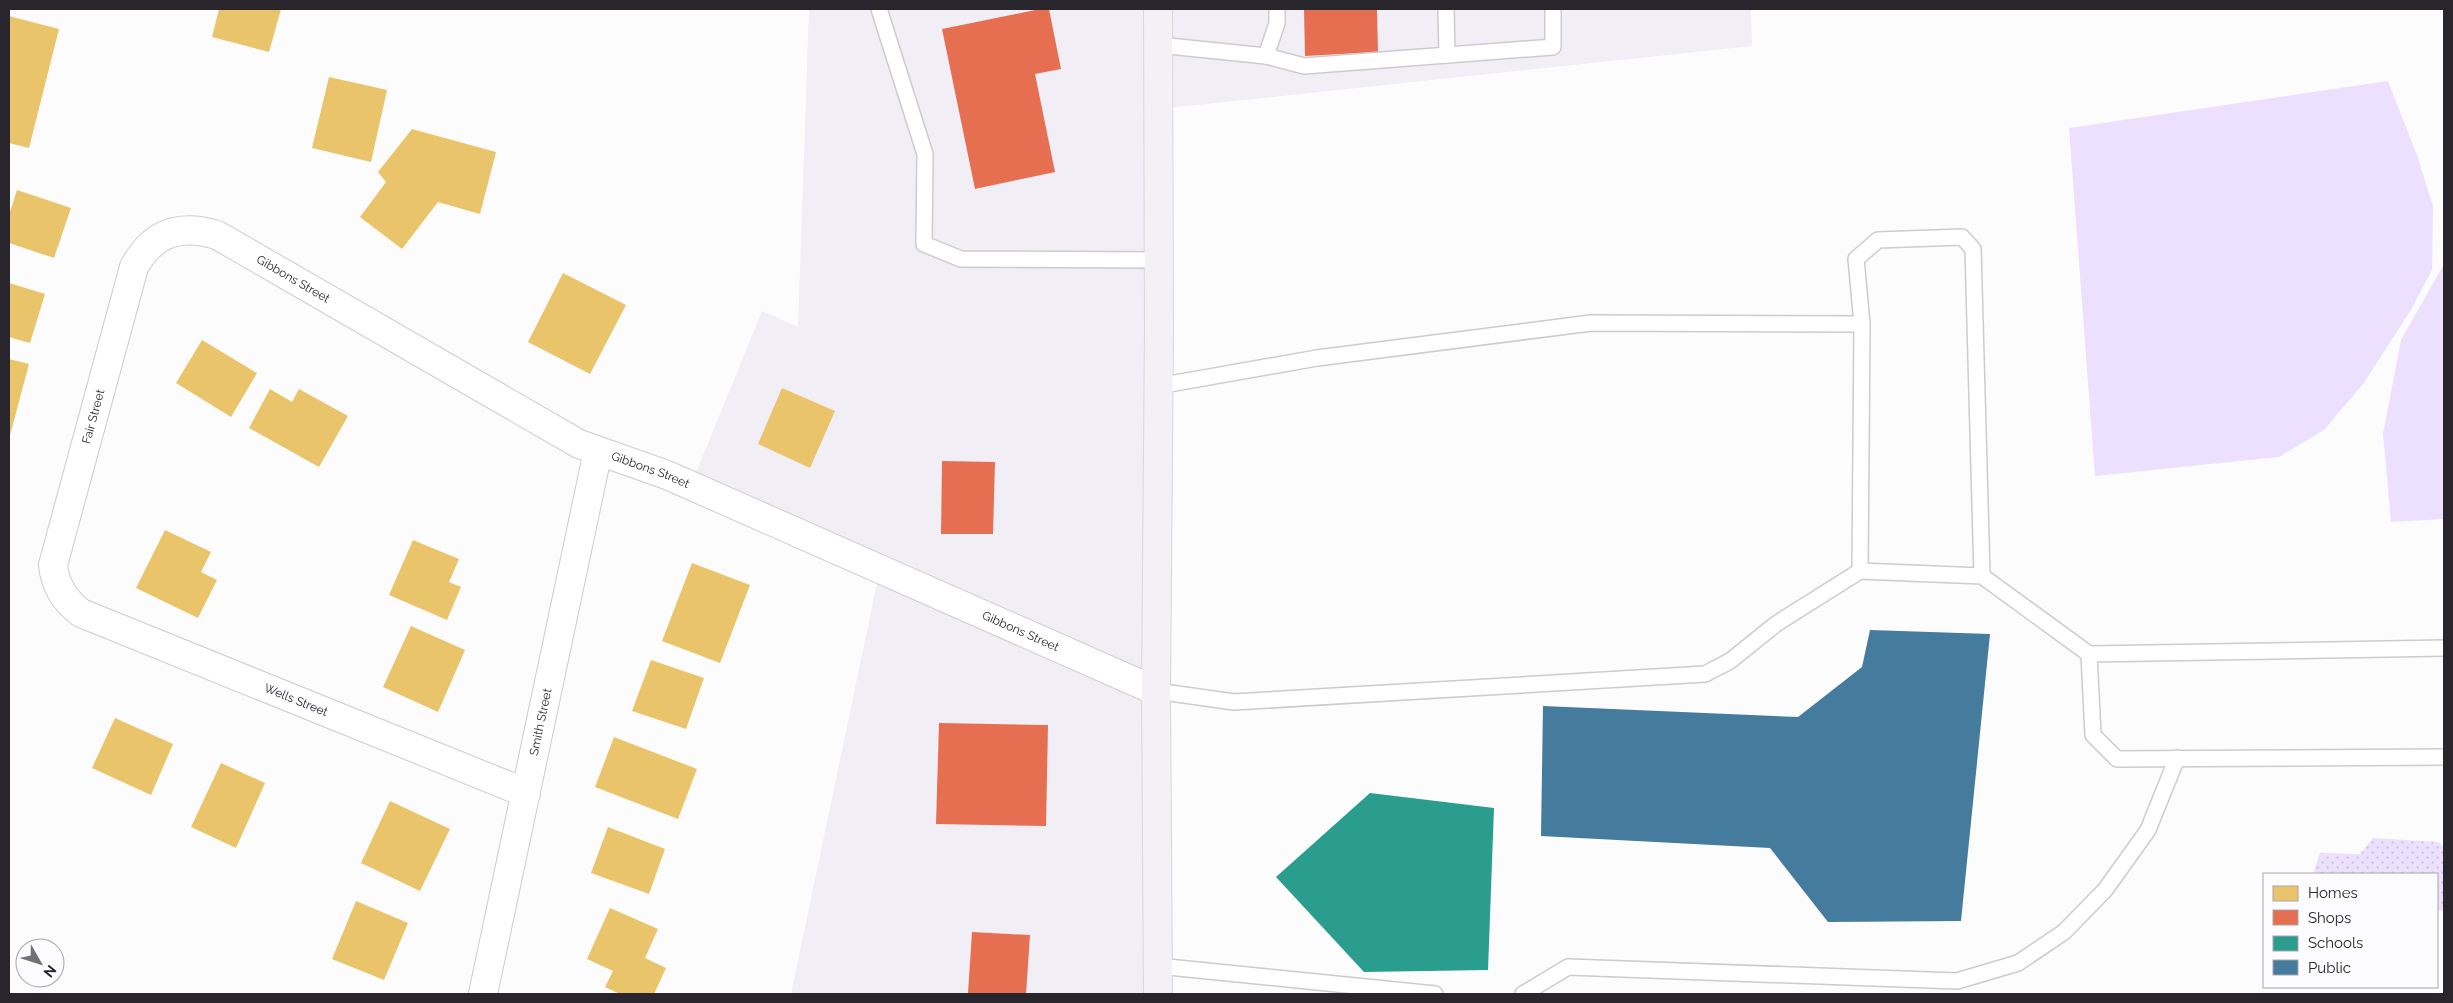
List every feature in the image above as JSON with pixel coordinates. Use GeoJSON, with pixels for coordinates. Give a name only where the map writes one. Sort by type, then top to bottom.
{"type":"FeatureCollection","features":[{"type":"Feature","properties":{"kind":"main road"},"geometry":{"type":"LineString","coordinates":[[1158,9],[1156,691],[1158,994]]}},
{"type":"Feature","properties":{"kind":"street","name":"Gibbons Street"},"geometry":{"type":"LineString","coordinates":[[161,236],[184,229],[200,230],[218,235],[579,444],[667,475],[1156,691]]}},
{"type":"Feature","properties":{"kind":"street","name":"Fair Street"},"geometry":{"type":"LineString","coordinates":[[68,604],[54,576],[53,565],[134,267],[140,257],[161,236]]}},
{"type":"Feature","properties":{"kind":"street","name":"Smith Street"},"geometry":{"type":"LineString","coordinates":[[482,994],[598,451]]}},
{"type":"Feature","properties":{"kind":"street","name":"Wells Street"},"geometry":{"type":"LineString","coordinates":[[68,604],[81,614],[526,793]]}},
{"type":"Feature","properties":{"kind":"lane"},"geometry":{"type":"LineString","coordinates":[[879,9],[925,154],[924,244],[961,259],[1157,260]]}},
{"type":"Feature","properties":{"kind":"lane"},"geometry":{"type":"LineString","coordinates":[[1266,56],[1277,23],[1277,9]]}},
{"type":"Feature","properties":{"kind":"lane"},"geometry":{"type":"LineString","coordinates":[[1446,9],[1447,55]]}},
{"type":"Feature","properties":{"kind":"lane"},"geometry":{"type":"LineString","coordinates":[[1159,45],[1266,56],[1304,66],[1553,47],[1553,9]]}},
{"type":"Feature","properties":{"kind":"lane"},"geometry":{"type":"LineString","coordinates":[[1860,570],[1862,324],[1856,259],[1878,240],[1962,237],[1973,249],[1982,576]]}},
{"type":"Feature","properties":{"kind":"lane"},"geometry":{"type":"LineString","coordinates":[[1158,386],[1317,358],[1591,323],[1862,324]]}},
{"type":"Feature","properties":{"kind":"lane"},"geometry":{"type":"LineString","coordinates":[[1156,691],[1234,702],[1705,674],[1730,661],[1776,624],[1860,570],[1982,576],[2089,654],[2444,648]]}},
{"type":"Feature","properties":{"kind":"lane"},"geometry":{"type":"LineString","coordinates":[[2089,654],[2094,735],[2117,759],[2444,757]]}},
{"type":"Feature","properties":{"kind":"lane"},"geometry":{"type":"LineString","coordinates":[[1523,994],[1568,966],[1957,981],[2018,963],[2064,932],[2105,890],[2148,830],[2177,758]]}},
{"type":"Feature","properties":{"kind":"lane"},"geometry":{"type":"LineString","coordinates":[[1158,966],[1435,994]]}},
{"type":"Feature","properties":{"kind":"shaded area"},"geometry":{"type":"Polygon","coordinates":[[[809,9],[1751,9],[1752,46],[1159,109],[1158,994],[791,994],[880,569],[691,485],[762,311],[798,327],[809,9]]]}},
{"type":"Feature","properties":{"kind":"shaded area"},"geometry":{"type":"Polygon","coordinates":[[[2388,81],[2418,158],[2433,206],[2432,270],[2411,310],[2363,384],[2324,430],[2279,457],[2095,476],[2069,128],[2388,81]]]}},
{"type":"Feature","properties":{"kind":"shaded area"},"geometry":{"type":"Polygon","coordinates":[[[2444,264],[2444,519],[2391,522],[2383,434],[2401,340],[2444,264]]]}},
{"type":"Feature","properties":{"kind":"shaded area"},"geometry":{"type":"Polygon","coordinates":[[[2373,838],[2438,842],[2444,847],[2444,911],[2438,910],[2438,873],[2313,873],[2320,853],[2360,854],[2373,838]]]}},
{"type":"Feature","properties":{"kind":"building: Homes"},"geometry":{"type":"Polygon","coordinates":[[[219,9],[281,9],[269,52],[212,37],[219,9]]]}},
{"type":"Feature","properties":{"kind":"building: Homes"},"geometry":{"type":"Polygon","coordinates":[[[9,16],[59,29],[29,148],[9,143],[9,16]]]}},
{"type":"Feature","properties":{"kind":"building: Homes"},"geometry":{"type":"Polygon","coordinates":[[[329,77],[387,90],[371,162],[312,148],[329,77]]]}},
{"type":"Feature","properties":{"kind":"building: Homes"},"geometry":{"type":"Polygon","coordinates":[[[412,129],[496,152],[480,214],[438,202],[402,249],[360,217],[386,182],[378,172],[412,129]]]}},
{"type":"Feature","properties":{"kind":"building: Homes"},"geometry":{"type":"Polygon","coordinates":[[[17,190],[71,208],[54,258],[9,243],[9,215],[17,190]]]}},
{"type":"Feature","properties":{"kind":"building: Homes"},"geometry":{"type":"Polygon","coordinates":[[[563,273],[626,305],[590,374],[528,342],[563,273]]]}},
{"type":"Feature","properties":{"kind":"building: Homes"},"geometry":{"type":"Polygon","coordinates":[[[9,283],[45,294],[30,343],[9,337],[9,283]]]}},
{"type":"Feature","properties":{"kind":"building: Homes"},"geometry":{"type":"Polygon","coordinates":[[[202,340],[257,373],[231,417],[176,383],[202,340]]]}},
{"type":"Feature","properties":{"kind":"building: Homes"},"geometry":{"type":"Polygon","coordinates":[[[9,359],[29,364],[9,439],[9,359]]]}},
{"type":"Feature","properties":{"kind":"building: Homes"},"geometry":{"type":"Polygon","coordinates":[[[782,388],[835,411],[810,468],[758,444],[782,388]]]}},
{"type":"Feature","properties":{"kind":"building: Homes"},"geometry":{"type":"Polygon","coordinates":[[[270,389],[292,402],[299,389],[348,416],[319,467],[249,428],[270,389]]]}},
{"type":"Feature","properties":{"kind":"building: Homes"},"geometry":{"type":"Polygon","coordinates":[[[165,530],[211,552],[201,572],[217,580],[198,618],[136,588],[165,530]]]}},
{"type":"Feature","properties":{"kind":"building: Homes"},"geometry":{"type":"Polygon","coordinates":[[[413,540],[459,559],[449,582],[461,587],[447,620],[389,595],[413,540]]]}},
{"type":"Feature","properties":{"kind":"building: Homes"},"geometry":{"type":"Polygon","coordinates":[[[692,563],[750,585],[720,663],[662,641],[692,563]]]}},
{"type":"Feature","properties":{"kind":"building: Homes"},"geometry":{"type":"Polygon","coordinates":[[[411,626],[465,650],[438,712],[383,687],[411,626]]]}},
{"type":"Feature","properties":{"kind":"building: Homes"},"geometry":{"type":"Polygon","coordinates":[[[651,660],[704,678],[686,729],[632,711],[651,660]]]}},
{"type":"Feature","properties":{"kind":"building: Homes"},"geometry":{"type":"Polygon","coordinates":[[[115,718],[173,744],[151,795],[92,768],[115,718]]]}},
{"type":"Feature","properties":{"kind":"building: Homes"},"geometry":{"type":"Polygon","coordinates":[[[614,737],[697,769],[678,819],[595,787],[614,737]]]}},
{"type":"Feature","properties":{"kind":"building: Homes"},"geometry":{"type":"Polygon","coordinates":[[[221,763],[265,783],[236,848],[191,827],[221,763]]]}},
{"type":"Feature","properties":{"kind":"building: Homes"},"geometry":{"type":"Polygon","coordinates":[[[390,801],[450,829],[420,891],[361,863],[390,801]]]}},
{"type":"Feature","properties":{"kind":"building: Homes"},"geometry":{"type":"Polygon","coordinates":[[[608,827],[665,849],[649,894],[591,873],[608,827]]]}},
{"type":"Feature","properties":{"kind":"building: Homes"},"geometry":{"type":"Polygon","coordinates":[[[356,901],[408,923],[384,980],[332,959],[356,901]]]}},
{"type":"Feature","properties":{"kind":"building: Homes"},"geometry":{"type":"Polygon","coordinates":[[[610,908],[658,929],[645,958],[666,968],[654,994],[620,994],[605,987],[613,971],[587,959],[610,908]]]}},
{"type":"Feature","properties":{"kind":"building: Shops"},"geometry":{"type":"Polygon","coordinates":[[[1040,9],[1049,9],[1061,69],[1035,74],[1055,172],[975,189],[942,29],[1040,9]]]}},
{"type":"Feature","properties":{"kind":"building: Shops"},"geometry":{"type":"Polygon","coordinates":[[[1304,9],[1377,9],[1378,52],[1305,56],[1304,9]]]}},
{"type":"Feature","properties":{"kind":"building: Shops"},"geometry":{"type":"Polygon","coordinates":[[[942,461],[995,462],[993,534],[941,534],[942,461]]]}},
{"type":"Feature","properties":{"kind":"building: Shops"},"geometry":{"type":"Polygon","coordinates":[[[939,723],[1048,725],[1046,826],[936,824],[939,723]]]}},
{"type":"Feature","properties":{"kind":"building: Shops"},"geometry":{"type":"Polygon","coordinates":[[[972,932],[1030,935],[1026,994],[968,993],[972,932]]]}},
{"type":"Feature","properties":{"kind":"building: Schools"},"geometry":{"type":"Polygon","coordinates":[[[1370,793],[1494,808],[1488,970],[1364,972],[1276,877],[1370,793]]]}},
{"type":"Feature","properties":{"kind":"building: Public"},"geometry":{"type":"Polygon","coordinates":[[[1870,630],[1990,634],[1961,921],[1828,922],[1770,848],[1541,836],[1543,706],[1798,717],[1862,667],[1870,630]]]}}]}
